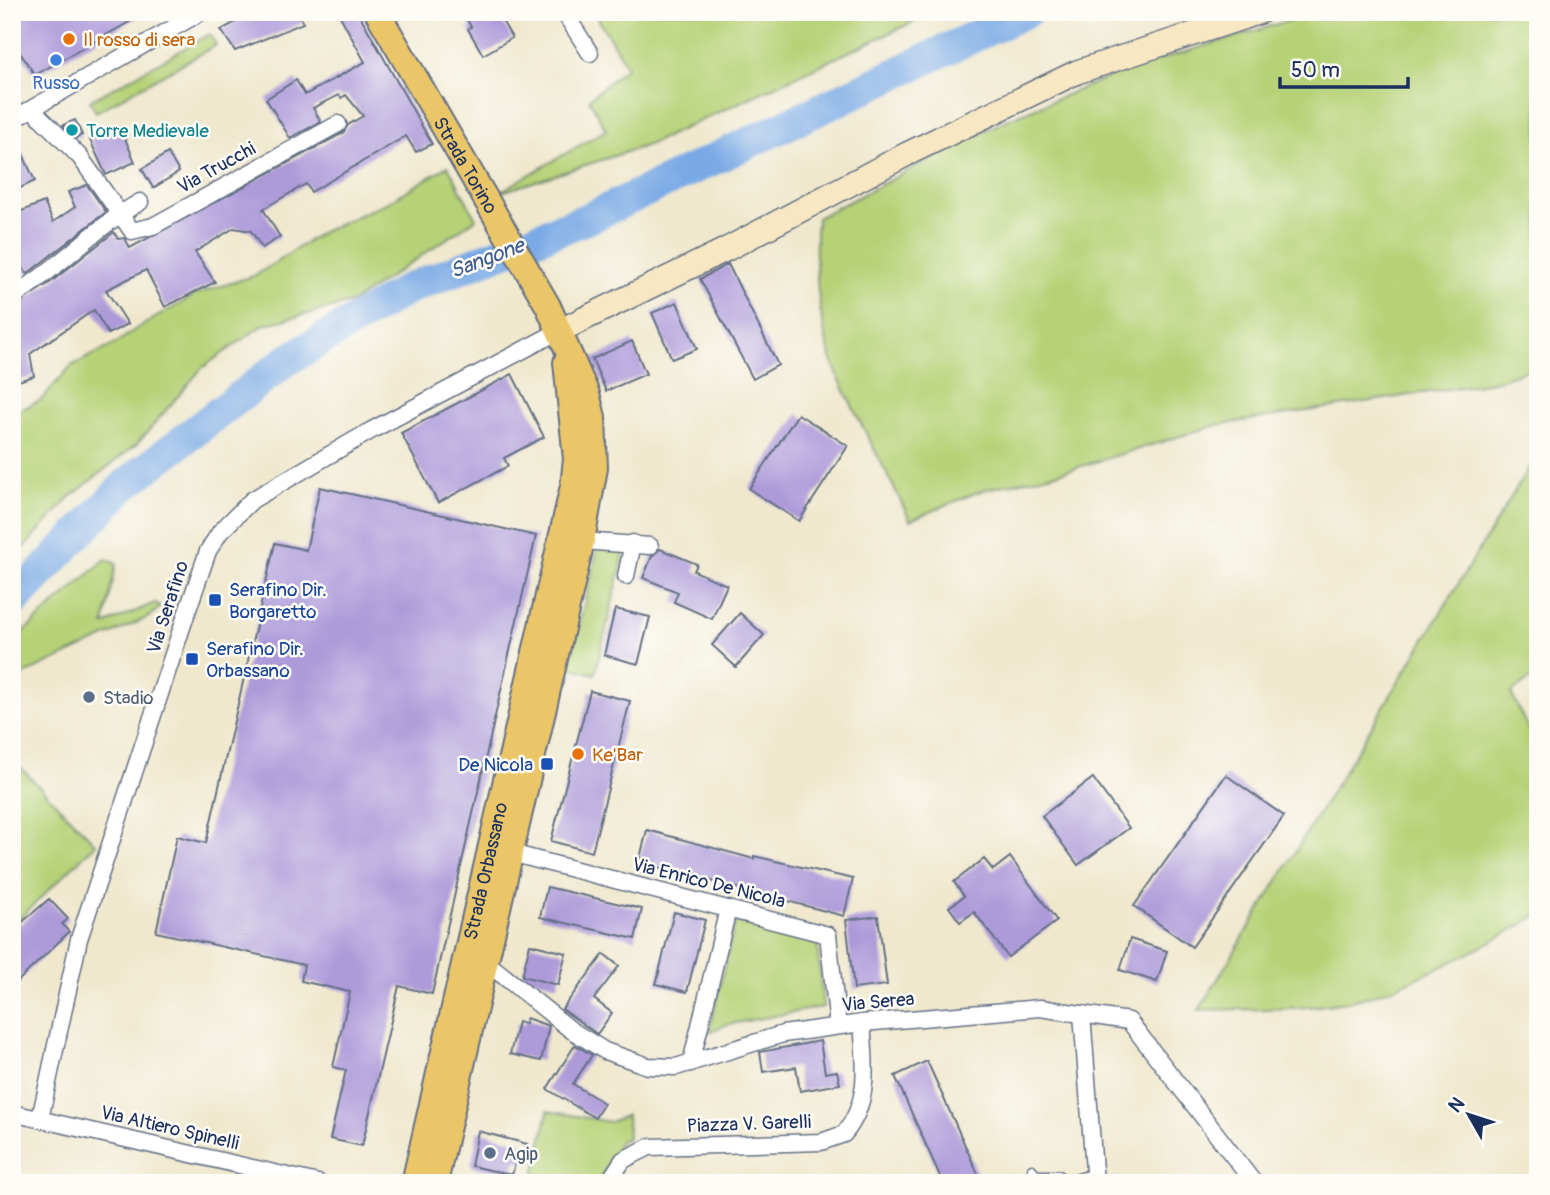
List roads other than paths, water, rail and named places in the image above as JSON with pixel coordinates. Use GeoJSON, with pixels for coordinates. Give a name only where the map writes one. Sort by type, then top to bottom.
{"type":"FeatureCollection","features":[{"type":"Feature","properties":{"kind":"main road","name":"Strada Torino"},"geometry":{"type":"LineString","coordinates":[[377,12],[388,23],[548,306],[562,341]]}},
{"type":"Feature","properties":{"kind":"main road","name":"Strada Orbassano"},"geometry":{"type":"LineString","coordinates":[[500,850],[582,541],[592,491],[595,443],[587,394],[562,341]]}},
{"type":"Feature","properties":{"kind":"main road","name":"Strada Orbassano"},"geometry":{"type":"LineString","coordinates":[[435,1183],[476,957],[573,486],[575,434],[562,341]]}},
{"type":"Feature","properties":{"kind":"main road","name":"Strada Orbassano"},"geometry":{"type":"LineString","coordinates":[[414,1183],[476,957]]}},
{"type":"Feature","properties":{"kind":"street"},"geometry":{"type":"LineString","coordinates":[[12,120],[201,12]]}},
{"type":"Feature","properties":{"kind":"street"},"geometry":{"type":"LineString","coordinates":[[564,12],[590,52]]}},
{"type":"Feature","properties":{"kind":"street"},"geometry":{"type":"LineString","coordinates":[[562,341],[726,249],[907,154],[1077,72],[1260,12]]}},
{"type":"Feature","properties":{"kind":"street","name":"Via Trucchi"},"geometry":{"type":"LineString","coordinates":[[32,109],[80,157],[132,230],[153,226],[338,124]]}},
{"type":"Feature","properties":{"kind":"street"},"geometry":{"type":"LineString","coordinates":[[12,296],[41,279],[119,214],[140,202]]}},
{"type":"Feature","properties":{"kind":"street","name":"Via Serafino"},"geometry":{"type":"LineString","coordinates":[[40,1119],[79,939],[208,551],[220,531],[252,500],[372,430],[562,341]]}},
{"type":"Feature","properties":{"kind":"street"},"geometry":{"type":"LineString","coordinates":[[582,541],[650,546]]}},
{"type":"Feature","properties":{"kind":"street"},"geometry":{"type":"LineString","coordinates":[[626,576],[633,543]]}},
{"type":"Feature","properties":{"kind":"street","name":"Via Enrico De Nicola"},"geometry":{"type":"LineString","coordinates":[[500,850],[828,934],[838,1026]]}},
{"type":"Feature","properties":{"kind":"street"},"geometry":{"type":"LineString","coordinates":[[691,1063],[728,909]]}},
{"type":"Feature","properties":{"kind":"street","name":"Via Serea"},"geometry":{"type":"LineString","coordinates":[[476,957],[571,1030],[605,1051],[648,1066],[676,1067],[783,1034],[862,1023],[1040,1008],[1129,1021],[1254,1183]]}},
{"type":"Feature","properties":{"kind":"street"},"geometry":{"type":"LineString","coordinates":[[1082,1014],[1094,1178]]}},
{"type":"Feature","properties":{"kind":"street","name":"Piazza V. Garelli"},"geometry":{"type":"LineString","coordinates":[[608,1183],[623,1160],[649,1147],[831,1140],[844,1134],[862,1104],[866,1085],[862,1023]]}},
{"type":"Feature","properties":{"kind":"street","name":"Via Altiero Spinelli"},"geometry":{"type":"LineString","coordinates":[[12,1113],[318,1183]]}},
{"type":"Feature","properties":{"kind":"lane"},"geometry":{"type":"LineString","coordinates":[[1031,1169],[1037,1175],[1059,1175],[1062,1182],[1094,1178]]}},
{"type":"Feature","properties":{"kind":"waterway","name":"Sangone"},"geometry":{"type":"LineString","coordinates":[[12,603],[126,484],[286,361],[410,288],[589,218],[1026,12]]}},
{"type":"Feature","properties":{"kind":"place","name":"Il rosso di sera"},"geometry":{"type":"Point","coordinates":[69,39]}},
{"type":"Feature","properties":{"kind":"place","name":"Russo"},"geometry":{"type":"Point","coordinates":[56,60]}},
{"type":"Feature","properties":{"kind":"place","name":"Torre Medievale"},"geometry":{"type":"Point","coordinates":[72,130]}},
{"type":"Feature","properties":{"kind":"place","name":"Serafino Dir. Borgaretto"},"geometry":{"type":"Point","coordinates":[215,600]}},
{"type":"Feature","properties":{"kind":"place","name":"Serafino Dir. Orbassano"},"geometry":{"type":"Point","coordinates":[192,659]}},
{"type":"Feature","properties":{"kind":"place","name":"Stadio"},"geometry":{"type":"Point","coordinates":[89,697]}},
{"type":"Feature","properties":{"kind":"place","name":"Ke'Bar"},"geometry":{"type":"Point","coordinates":[578,754]}},
{"type":"Feature","properties":{"kind":"place","name":"De Nicola"},"geometry":{"type":"Point","coordinates":[547,764]}},
{"type":"Feature","properties":{"kind":"place","name":"Agip"},"geometry":{"type":"Point","coordinates":[490,1153]}}]}
